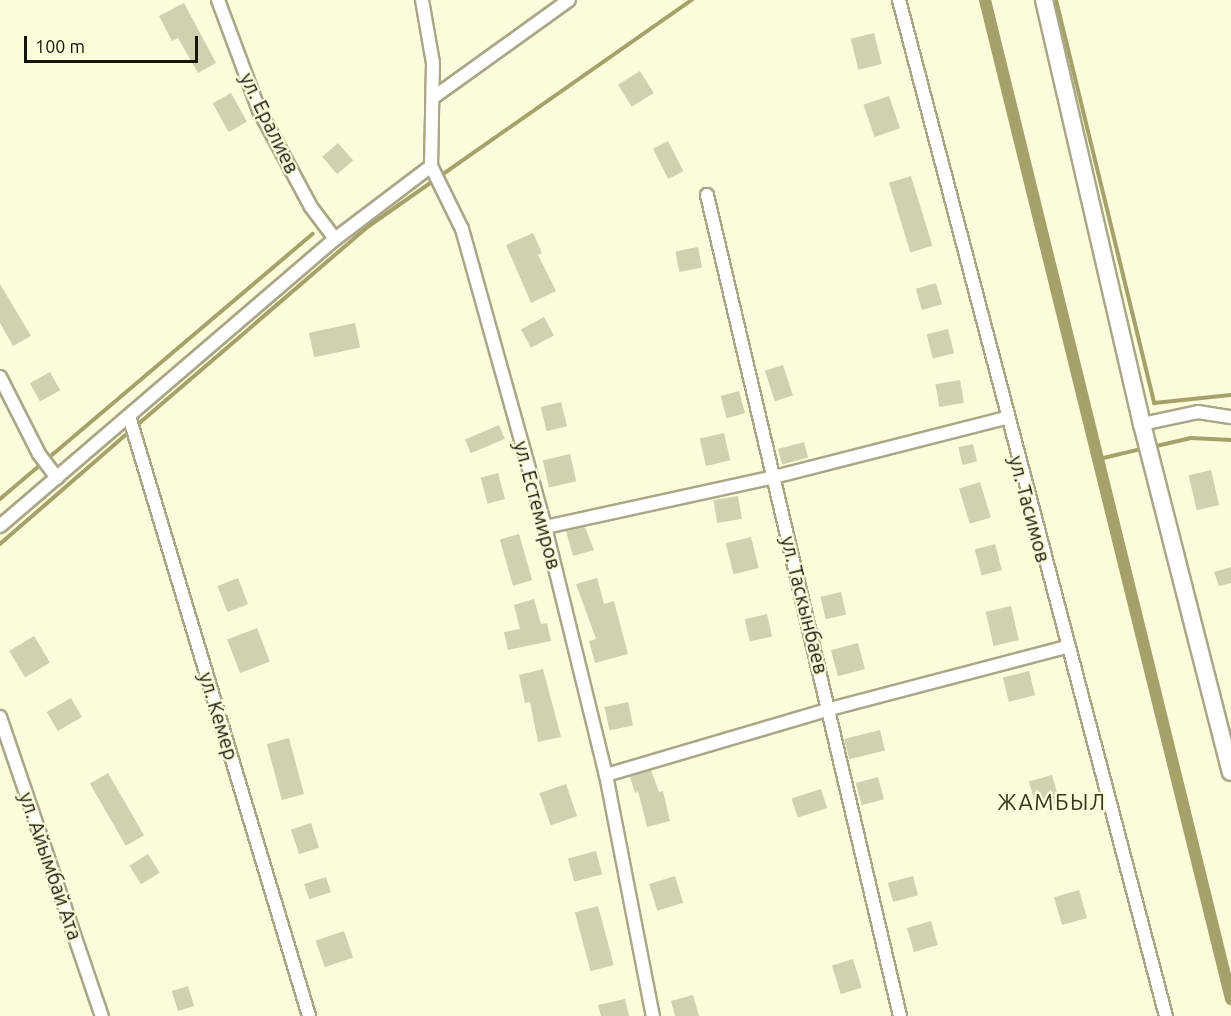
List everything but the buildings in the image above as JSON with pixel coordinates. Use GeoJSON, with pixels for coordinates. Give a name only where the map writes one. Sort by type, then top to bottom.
{"type":"FeatureCollection","features":[{"type":"Feature","properties":{"kind":"main road"},"geometry":{"type":"LineString","coordinates":[[1044,0],[1142,424],[1231,772]]}},
{"type":"Feature","properties":{"kind":"street","name":"ул. Ералиев"},"geometry":{"type":"LineString","coordinates":[[218,0],[259,110],[311,207],[335,240]]}},
{"type":"Feature","properties":{"kind":"street","name":"ул. Естемиров"},"geometry":{"type":"LineString","coordinates":[[422,0],[430,31],[434,97],[431,166],[462,229],[545,527],[606,775],[653,1016]]}},
{"type":"Feature","properties":{"kind":"street"},"geometry":{"type":"LineString","coordinates":[[434,97],[569,0]]}},
{"type":"Feature","properties":{"kind":"street","name":"ул. Тасимов"},"geometry":{"type":"LineString","coordinates":[[899,0],[1006,418],[1166,1016]]}},
{"type":"Feature","properties":{"kind":"street"},"geometry":{"type":"LineString","coordinates":[[0,526],[335,240],[431,166]]}},
{"type":"Feature","properties":{"kind":"street","name":"ул. Таскынбаев"},"geometry":{"type":"LineString","coordinates":[[707,195],[830,709],[900,1016]]}},
{"type":"Feature","properties":{"kind":"street"},"geometry":{"type":"LineString","coordinates":[[0,377],[39,454],[57,478]]}},
{"type":"Feature","properties":{"kind":"street"},"geometry":{"type":"LineString","coordinates":[[1142,424],[1198,412],[1231,417]]}},
{"type":"Feature","properties":{"kind":"street","name":"ул. Кемер"},"geometry":{"type":"LineString","coordinates":[[129,416],[309,1016]]}},
{"type":"Feature","properties":{"kind":"street"},"geometry":{"type":"LineString","coordinates":[[545,527],[774,477],[1006,418]]}},
{"type":"Feature","properties":{"kind":"street"},"geometry":{"type":"LineString","coordinates":[[606,775],[830,709],[1067,647]]}},
{"type":"Feature","properties":{"kind":"street","name":"ул. Айымбай Ата"},"geometry":{"type":"LineString","coordinates":[[0,717],[102,1016]]}},
{"type":"Feature","properties":{"kind":"waterway"},"geometry":{"type":"LineString","coordinates":[[136,426],[366,228],[692,0]]}},
{"type":"Feature","properties":{"kind":"waterway"},"geometry":{"type":"LineString","coordinates":[[985,0],[1231,999]]}},
{"type":"Feature","properties":{"kind":"waterway"},"geometry":{"type":"LineString","coordinates":[[1056,0],[1154,403],[1231,395]]}},
{"type":"Feature","properties":{"kind":"waterway"},"geometry":{"type":"LineString","coordinates":[[0,499],[313,234]]}},
{"type":"Feature","properties":{"kind":"waterway"},"geometry":{"type":"LineString","coordinates":[[0,544],[130,431]]}},
{"type":"Feature","properties":{"kind":"waterway"},"geometry":{"type":"LineString","coordinates":[[1152,447],[1190,438],[1231,440]]}},
{"type":"Feature","properties":{"kind":"waterway"},"geometry":{"type":"LineString","coordinates":[[1099,459],[1145,448]]}},
{"type":"Feature","properties":{"kind":"district","name":"ЖАМБЫЛ"},"geometry":{"type":"Point","coordinates":[1052,802]}}]}
